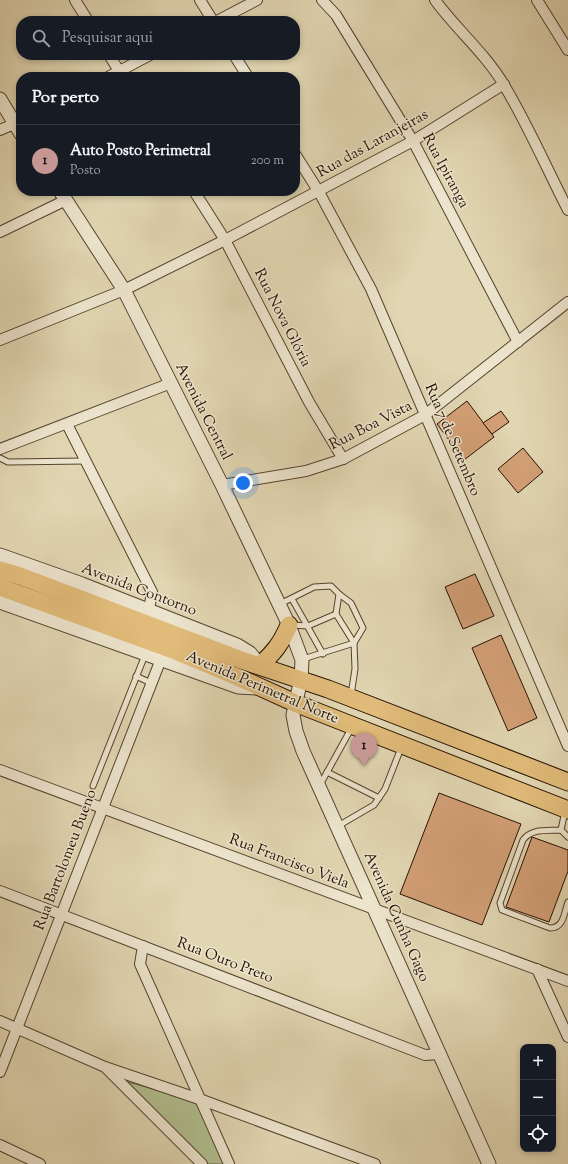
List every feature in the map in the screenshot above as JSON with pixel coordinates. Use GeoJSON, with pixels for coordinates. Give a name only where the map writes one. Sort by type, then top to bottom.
{"type":"FeatureCollection","features":[{"type":"Feature","properties":{"kind":"highway","name":"Avenida Perimetral Norte"},"geometry":{"type":"LineString","coordinates":[[0,570],[351,697],[568,782]]}},
{"type":"Feature","properties":{"kind":"highway","name":"Avenida Perimetral Norte"},"geometry":{"type":"LineString","coordinates":[[0,587],[173,650],[295,703],[567,809]]}},
{"type":"Feature","properties":{"kind":"highway"},"geometry":{"type":"LineString","coordinates":[[260,665],[276,650],[289,625]]}},
{"type":"Feature","properties":{"kind":"street"},"geometry":{"type":"LineString","coordinates":[[75,0],[85,16]]}},
{"type":"Feature","properties":{"kind":"street"},"geometry":{"type":"LineString","coordinates":[[200,0],[210,16]]}},
{"type":"Feature","properties":{"kind":"street"},"geometry":{"type":"LineString","coordinates":[[227,16],[258,0]]}},
{"type":"Feature","properties":{"kind":"street","name":"Rua Ipiranga"},"geometry":{"type":"LineString","coordinates":[[322,0],[336,15],[413,141],[518,342]]}},
{"type":"Feature","properties":{"kind":"street"},"geometry":{"type":"LineString","coordinates":[[435,0],[449,20],[485,59],[504,84],[568,210]]}},
{"type":"Feature","properties":{"kind":"street"},"geometry":{"type":"LineString","coordinates":[[537,0],[568,50]]}},
{"type":"Feature","properties":{"kind":"street"},"geometry":{"type":"LineString","coordinates":[[112,60],[120,72]]}},
{"type":"Feature","properties":{"kind":"street"},"geometry":{"type":"LineString","coordinates":[[124,72],[142,60]]}},
{"type":"Feature","properties":{"kind":"street"},"geometry":{"type":"LineString","coordinates":[[237,60],[245,72]]}},
{"type":"Feature","properties":{"kind":"street","name":"Rua das Laranjeiras"},"geometry":{"type":"LineString","coordinates":[[0,340],[124,290],[225,240],[319,192],[413,141],[504,84]]}},
{"type":"Feature","properties":{"kind":"street"},"geometry":{"type":"LineString","coordinates":[[0,99],[16,123]]}},
{"type":"Feature","properties":{"kind":"street"},"geometry":{"type":"LineString","coordinates":[[0,130],[16,127]]}},
{"type":"Feature","properties":{"kind":"street","name":"Rua 7 de Setembro"},"geometry":{"type":"LineString","coordinates":[[300,162],[319,192],[370,289],[402,358],[425,415],[568,746]]}},
{"type":"Feature","properties":{"kind":"street"},"geometry":{"type":"LineString","coordinates":[[0,232],[63,196]]}},
{"type":"Feature","properties":{"kind":"street","name":"Avenida Central"},"geometry":{"type":"LineString","coordinates":[[63,196],[124,290],[222,485],[289,625],[302,660],[302,680]]}},
{"type":"Feature","properties":{"kind":"street","name":"Rua Nova Glória"},"geometry":{"type":"LineString","coordinates":[[197,196],[225,240],[309,402],[343,459]]}},
{"type":"Feature","properties":{"kind":"street","name":"Rua Boa Vista"},"geometry":{"type":"LineString","coordinates":[[222,485],[306,471],[343,459],[425,415],[568,302]]}},
{"type":"Feature","properties":{"kind":"street"},"geometry":{"type":"LineString","coordinates":[[0,450],[171,383]]}},
{"type":"Feature","properties":{"kind":"street"},"geometry":{"type":"LineString","coordinates":[[67,424],[152,592],[149,610]]}},
{"type":"Feature","properties":{"kind":"street","name":"Avenida Contorno"},"geometry":{"type":"LineString","coordinates":[[0,555],[82,584],[236,645],[250,653],[260,665]]}},
{"type":"Feature","properties":{"kind":"street"},"geometry":{"type":"LineString","coordinates":[[0,602],[238,687],[261,688]]}},
{"type":"Feature","properties":{"kind":"street","name":"Rua Bartolomeu Bueno"},"geometry":{"type":"LineString","coordinates":[[0,1072],[161,659]]}},
{"type":"Feature","properties":{"kind":"street","name":"Avenida Cunha Gago"},"geometry":{"type":"LineString","coordinates":[[302,680],[293,715],[296,731],[303,751],[489,1164]]}},
{"type":"Feature","properties":{"kind":"street","name":"Rua Francisco Viela"},"geometry":{"type":"LineString","coordinates":[[0,770],[568,981]]}},
{"type":"Feature","properties":{"kind":"street","name":"Rua Ouro Preto"},"geometry":{"type":"LineString","coordinates":[[0,891],[425,1055],[439,1054]]}},
{"type":"Feature","properties":{"kind":"street"},"geometry":{"type":"LineString","coordinates":[[143,946],[140,964],[202,1100],[229,1164]]}},
{"type":"Feature","properties":{"kind":"street"},"geometry":{"type":"LineString","coordinates":[[537,969],[566,1022],[568,1037]]}},
{"type":"Feature","properties":{"kind":"street"},"geometry":{"type":"LineString","coordinates":[[0,1021],[105,1067],[202,1100],[375,1164]]}},
{"type":"Feature","properties":{"kind":"street"},"geometry":{"type":"LineString","coordinates":[[105,1067],[202,1164]]}},
{"type":"Feature","properties":{"kind":"street"},"geometry":{"type":"LineString","coordinates":[[0,1145],[40,1164]]}},
{"type":"Feature","properties":{"kind":"lane"},"geometry":{"type":"LineString","coordinates":[[0,458],[8,462],[86,461]]}},
{"type":"Feature","properties":{"kind":"lane"},"geometry":{"type":"LineString","coordinates":[[279,604],[314,587],[331,586],[338,594],[351,603],[363,628],[354,643],[302,660]]}},
{"type":"Feature","properties":{"kind":"lane"},"geometry":{"type":"LineString","coordinates":[[338,594],[336,614],[354,643],[355,669],[351,697]]}},
{"type":"Feature","properties":{"kind":"lane"},"geometry":{"type":"LineString","coordinates":[[292,599],[323,654]]}},
{"type":"Feature","properties":{"kind":"lane"},"geometry":{"type":"LineString","coordinates":[[289,625],[308,626],[336,614]]}},
{"type":"Feature","properties":{"kind":"lane"},"geometry":{"type":"LineString","coordinates":[[93,786],[146,653]]}},
{"type":"Feature","properties":{"kind":"lane"},"geometry":{"type":"LineString","coordinates":[[136,676],[151,683]]}},
{"type":"Feature","properties":{"kind":"lane"},"geometry":{"type":"LineString","coordinates":[[319,786],[352,726]]}},
{"type":"Feature","properties":{"kind":"lane"},"geometry":{"type":"LineString","coordinates":[[338,826],[374,805],[386,788],[402,745]]}},
{"type":"Feature","properties":{"kind":"lane"},"geometry":{"type":"LineString","coordinates":[[327,772],[379,798]]}},
{"type":"Feature","properties":{"kind":"lane"},"geometry":{"type":"LineString","coordinates":[[561,830],[567,809]]}},
{"type":"Feature","properties":{"kind":"lane"},"geometry":{"type":"LineString","coordinates":[[568,836],[561,830],[532,832],[528,834],[523,840],[500,903],[502,910],[550,928],[556,928],[560,925],[568,902]]}},
{"type":"Feature","properties":{"kind":"green space"},"geometry":{"type":"Polygon","coordinates":[[[128,1082],[199,1102],[225,1164],[207,1164],[128,1082]]]}},
{"type":"Feature","properties":{"kind":"building"},"geometry":{"type":"Polygon","coordinates":[[[467,401],[494,437],[464,460],[437,424],[467,401]]]}},
{"type":"Feature","properties":{"kind":"building"},"geometry":{"type":"Polygon","coordinates":[[[501,411],[509,422],[492,434],[483,423],[501,411]]]}},
{"type":"Feature","properties":{"kind":"building"},"geometry":{"type":"Polygon","coordinates":[[[523,448],[543,472],[518,493],[498,469],[523,448]]]}},
{"type":"Feature","properties":{"kind":"building"},"geometry":{"type":"Polygon","coordinates":[[[475,574],[494,616],[463,629],[445,587],[475,574]]]}},
{"type":"Feature","properties":{"kind":"building"},"geometry":{"type":"Polygon","coordinates":[[[501,635],[537,718],[508,731],[472,648],[501,635]]]}},
{"type":"Feature","properties":{"kind":"building"},"geometry":{"type":"Polygon","coordinates":[[[439,793],[521,824],[482,925],[400,894],[439,793]]]}},
{"type":"Feature","properties":{"kind":"building"},"geometry":{"type":"Polygon","coordinates":[[[532,837],[568,850],[568,871],[549,922],[506,907],[532,837]]]}},
{"type":"Feature","properties":{"kind":"place","name":"Auto Posto Perimetral"},"geometry":{"type":"Point","coordinates":[364,766]}}]}
